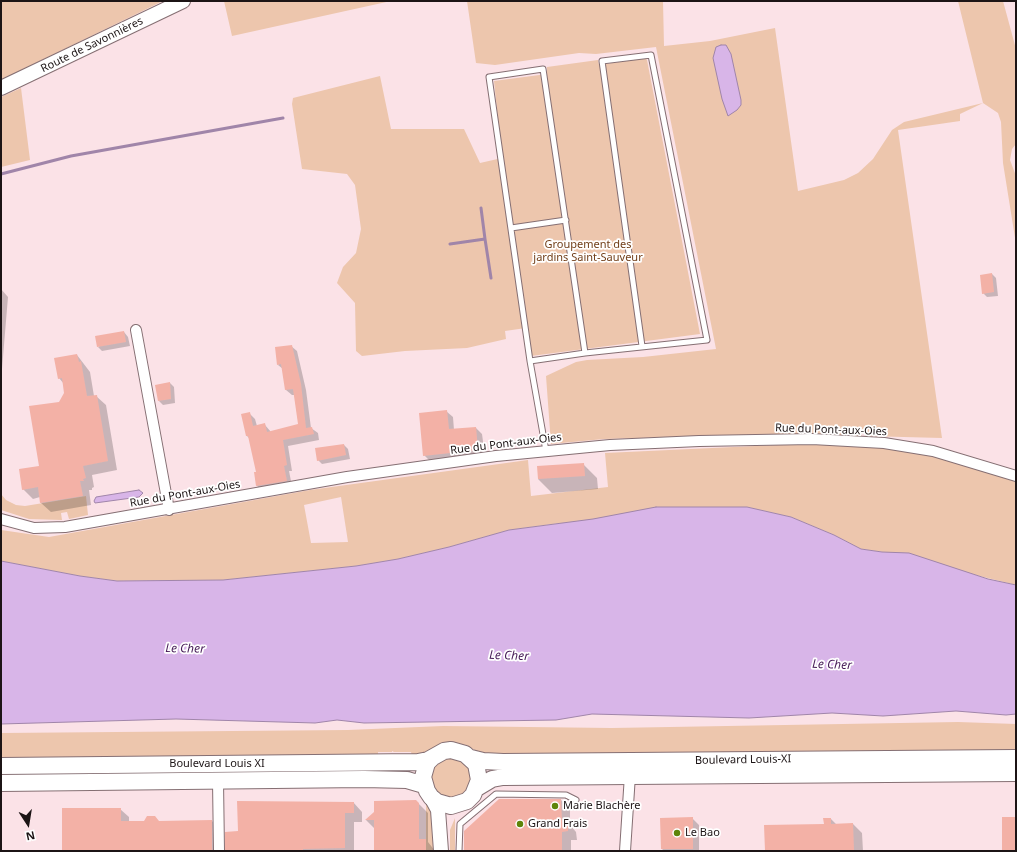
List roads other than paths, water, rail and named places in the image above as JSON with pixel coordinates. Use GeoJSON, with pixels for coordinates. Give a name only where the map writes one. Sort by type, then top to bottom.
{"type":"FeatureCollection","features":[{"type":"Feature","properties":{"kind":"main road","name":"Route de Savonnières"},"geometry":{"type":"LineString","coordinates":[[1,88],[183,1]]}},
{"type":"Feature","properties":{"kind":"main road"},"geometry":{"type":"LineString","coordinates":[[452,750],[458,751],[471,758],[478,772],[477,788],[473,795],[459,804],[447,818],[442,851],[438,810],[428,791],[424,770],[432,758],[444,751],[452,750]]}},
{"type":"Feature","properties":{"kind":"main road","name":"Boulevard Louis XI"},"geometry":{"type":"LineString","coordinates":[[1,766],[418,762],[432,758]]}},
{"type":"Feature","properties":{"kind":"main road","name":"Boulevard Louis-XI"},"geometry":{"type":"LineString","coordinates":[[471,758],[483,761],[503,762],[1016,758]]}},
{"type":"Feature","properties":{"kind":"main road","name":"Boulevard Louis-XI"},"geometry":{"type":"LineString","coordinates":[[477,788],[492,779],[503,777],[1016,773]]}},
{"type":"Feature","properties":{"kind":"main road","name":"Boulevard Louis XI"},"geometry":{"type":"LineString","coordinates":[[1,782],[364,779],[406,780],[428,791]]}},
{"type":"Feature","properties":{"kind":"main road"},"geometry":{"type":"LineString","coordinates":[[428,791],[444,805],[459,804]]}},
{"type":"Feature","properties":{"kind":"street"},"geometry":{"type":"LineString","coordinates":[[136,330],[169,510]]}},
{"type":"Feature","properties":{"kind":"street","name":"Rue du Pont-aux-Oies"},"geometry":{"type":"LineString","coordinates":[[1,519],[34,528],[65,527],[169,510],[347,477],[496,456],[610,445],[699,441],[812,439],[867,442],[933,451],[1016,476]]}},
{"type":"Feature","properties":{"kind":"street"},"geometry":{"type":"LineString","coordinates":[[626,851],[630,776]]}},
{"type":"Feature","properties":{"kind":"street"},"geometry":{"type":"LineString","coordinates":[[218,781],[219,851]]}},
{"type":"Feature","properties":{"kind":"lane"},"geometry":{"type":"LineString","coordinates":[[530,361],[642,346],[707,340],[651,54],[602,61],[642,346]]}},
{"type":"Feature","properties":{"kind":"lane"},"geometry":{"type":"LineString","coordinates":[[546,451],[530,361],[489,77],[543,69],[586,353]]}},
{"type":"Feature","properties":{"kind":"lane"},"geometry":{"type":"LineString","coordinates":[[511,228],[566,220]]}},
{"type":"Feature","properties":{"kind":"lane"},"geometry":{"type":"LineString","coordinates":[[460,851],[460,824],[496,794],[566,796],[576,800]]}},
{"type":"Feature","properties":{"kind":"water"},"geometry":{"type":"Polygon","coordinates":[[[726,45],[731,54],[741,100],[741,105],[737,110],[728,116],[722,99],[713,58],[716,47],[726,45]]]}},
{"type":"Feature","properties":{"kind":"water"},"geometry":{"type":"Polygon","coordinates":[[[139,490],[143,493],[139,497],[95,503],[94,501],[96,497],[139,490]]]}},
{"type":"Feature","properties":{"kind":"water","name":"Le Cher"},"geometry":{"type":"Polygon","coordinates":[[[656,507],[747,507],[791,517],[834,535],[861,549],[882,552],[909,553],[988,579],[1016,585],[1016,714],[1006,715],[956,711],[883,716],[832,713],[749,718],[592,714],[556,720],[364,723],[337,720],[315,723],[176,719],[1,724],[1,561],[80,576],[117,581],[223,580],[356,566],[398,559],[449,547],[509,530],[593,519],[656,507]]]}},
{"type":"Feature","properties":{"kind":"waterway"},"geometry":{"type":"LineString","coordinates":[[1,174],[71,156],[283,118]]}},
{"type":"Feature","properties":{"kind":"waterway"},"geometry":{"type":"LineString","coordinates":[[450,244],[485,239],[481,208]]}},
{"type":"Feature","properties":{"kind":"waterway"},"geometry":{"type":"LineString","coordinates":[[485,239],[491,278]]}},
{"type":"Feature","properties":{"kind":"place","name":"Marie Blachère"},"geometry":{"type":"Point","coordinates":[555,806]}},
{"type":"Feature","properties":{"kind":"place","name":"Grand Frais"},"geometry":{"type":"Point","coordinates":[520,824]}},
{"type":"Feature","properties":{"kind":"place","name":"Le Bao"},"geometry":{"type":"Point","coordinates":[677,833]}},
{"type":"Feature","properties":{"kind":"park label","name":"Groupement des jardins Saint-Sauveur"},"geometry":{"type":"Point","coordinates":[588,251]}}]}
